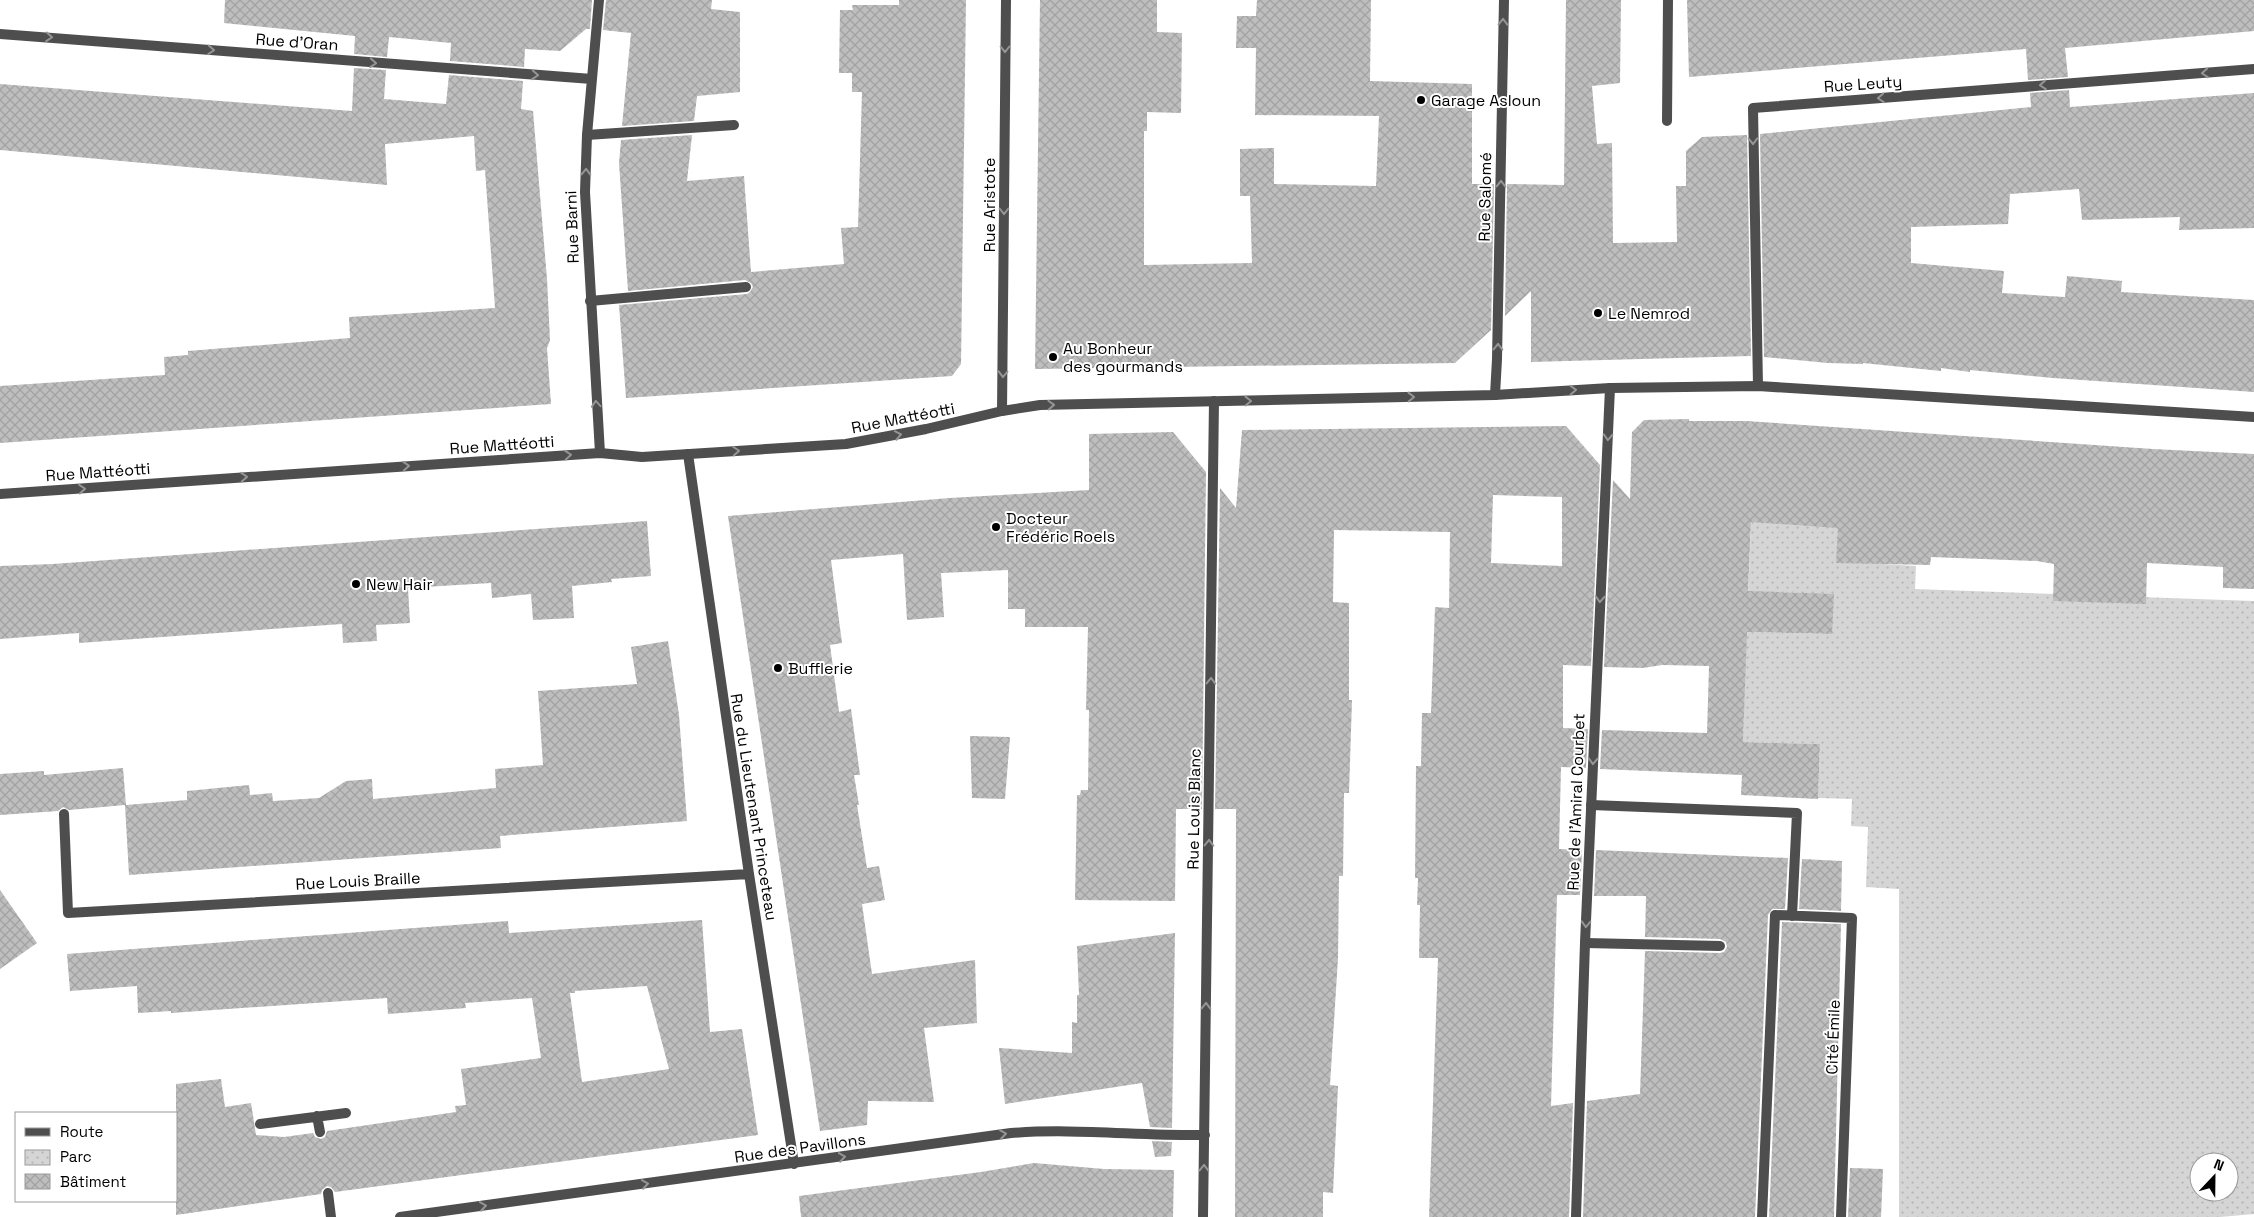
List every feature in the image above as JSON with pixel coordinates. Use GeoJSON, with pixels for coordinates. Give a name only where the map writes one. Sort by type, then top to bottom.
{"type":"FeatureCollection","features":[{"type":"Feature","properties":{"kind":"street","name":"Rue Barni"},"geometry":{"type":"LineString","coordinates":[[599,0],[587,135],[585,222],[600,453]]}},
{"type":"Feature","properties":{"kind":"street","name":"Rue Aristote"},"geometry":{"type":"LineString","coordinates":[[1002,411],[1006,0]]}},
{"type":"Feature","properties":{"kind":"street","name":"Rue Salomé"},"geometry":{"type":"LineString","coordinates":[[1495,395],[1498,359],[1504,0]]}},
{"type":"Feature","properties":{"kind":"street"},"geometry":{"type":"LineString","coordinates":[[1667,121],[1668,0]]}},
{"type":"Feature","properties":{"kind":"street","name":"Rue d'Oran"},"geometry":{"type":"LineString","coordinates":[[0,34],[592,79]]}},
{"type":"Feature","properties":{"kind":"street","name":"Rue Leuty"},"geometry":{"type":"LineString","coordinates":[[1758,386],[1752,108],[2254,69]]}},
{"type":"Feature","properties":{"kind":"street"},"geometry":{"type":"LineString","coordinates":[[587,135],[734,125]]}},
{"type":"Feature","properties":{"kind":"street"},"geometry":{"type":"LineString","coordinates":[[590,301],[746,287]]}},
{"type":"Feature","properties":{"kind":"street","name":"Rue Mattéotti"},"geometry":{"type":"LineString","coordinates":[[0,494],[600,453],[642,457],[846,444],[926,429],[1002,411],[1040,405],[1495,395],[1610,388],[1758,386],[2254,416]]}},
{"type":"Feature","properties":{"kind":"street","name":"Rue de l'Amiral Courbet"},"geometry":{"type":"LineString","coordinates":[[1576,1217],[1585,943],[1610,388]]}},
{"type":"Feature","properties":{"kind":"street","name":"Rue Louis Blanc"},"geometry":{"type":"LineString","coordinates":[[1203,1217],[1214,401]]}},
{"type":"Feature","properties":{"kind":"street","name":"Rue du Lieutenant Princeteau"},"geometry":{"type":"LineString","coordinates":[[688,454],[749,874],[794,1164]]}},
{"type":"Feature","properties":{"kind":"street"},"geometry":{"type":"LineString","coordinates":[[1591,805],[1797,813],[1792,916]]}},
{"type":"Feature","properties":{"kind":"street","name":"Rue Louis Braille"},"geometry":{"type":"LineString","coordinates":[[64,814],[68,913],[749,874]]}},
{"type":"Feature","properties":{"kind":"street","name":"Cité Émile"},"geometry":{"type":"LineString","coordinates":[[1762,1217],[1775,915],[1852,918],[1840,1217]]}},
{"type":"Feature","properties":{"kind":"street"},"geometry":{"type":"LineString","coordinates":[[1585,943],[1720,946]]}},
{"type":"Feature","properties":{"kind":"street"},"geometry":{"type":"LineString","coordinates":[[260,1124],[346,1113]]}},
{"type":"Feature","properties":{"kind":"street"},"geometry":{"type":"LineString","coordinates":[[317,1116],[320,1132]]}},
{"type":"Feature","properties":{"kind":"street","name":"Rue des Pavillons"},"geometry":{"type":"LineString","coordinates":[[400,1217],[1011,1133],[1049,1130],[1171,1136],[1205,1135]]}},
{"type":"Feature","properties":{"kind":"street"},"geometry":{"type":"LineString","coordinates":[[328,1193],[331,1217]]}},
{"type":"Feature","properties":{"kind":"green space"},"geometry":{"type":"Polygon","coordinates":[[[1753,480],[1840,508],[1867,563],[1916,566],[1915,589],[2254,601],[2254,1214],[2220,1217],[1899,1217],[1899,889],[1866,887],[1868,827],[1851,826],[1852,799],[1818,798],[1820,744],[1743,742],[1746,632],[1831,634],[1803,593],[1775,592],[1748,595],[1753,480]]]}},
{"type":"Feature","properties":{"kind":"building"},"geometry":{"type":"Polygon","coordinates":[[[225,0],[592,0],[590,29],[586,29],[560,51],[525,49],[524,67],[450,61],[451,43],[389,37],[387,57],[354,54],[355,36],[224,23],[225,0]]]}},
{"type":"Feature","properties":{"kind":"building"},"geometry":{"type":"Polygon","coordinates":[[[606,0],[712,0],[711,9],[740,12],[740,92],[697,96],[694,121],[622,126],[631,33],[603,30],[606,0]]]}},
{"type":"Feature","properties":{"kind":"building"},"geometry":{"type":"Polygon","coordinates":[[[899,0],[966,0],[961,364],[952,376],[626,398],[619,305],[747,294],[753,287],[751,283],[745,280],[628,291],[619,163],[621,140],[692,135],[687,181],[744,176],[751,272],[844,264],[841,228],[858,227],[862,92],[852,92],[852,73],[839,73],[840,10],[853,10],[852,5],[899,5],[899,0]]]}},
{"type":"Feature","properties":{"kind":"building"},"geometry":{"type":"Polygon","coordinates":[[[1040,0],[1157,0],[1157,32],[1182,33],[1181,113],[1147,112],[1147,131],[1144,131],[1144,265],[1252,263],[1250,196],[1240,196],[1240,149],[1274,148],[1274,184],[1376,186],[1379,116],[1255,115],[1256,48],[1236,48],[1237,16],[1256,16],[1257,0],[1371,0],[1370,81],[1472,84],[1472,184],[1494,184],[1491,330],[1455,363],[1035,369],[1040,0]]]}},
{"type":"Feature","properties":{"kind":"building"},"geometry":{"type":"Polygon","coordinates":[[[1566,0],[1621,0],[1620,83],[1592,86],[1597,144],[1612,143],[1613,243],[1677,242],[1676,186],[1686,186],[1686,151],[1702,137],[1747,135],[1751,356],[1531,362],[1531,291],[1505,316],[1507,184],[1564,185],[1566,0]]]}},
{"type":"Feature","properties":{"kind":"building"},"geometry":{"type":"Polygon","coordinates":[[[1687,0],[2254,0],[2254,31],[2065,48],[2068,77],[2028,80],[2026,49],[1689,77],[1687,0]]]}},
{"type":"Feature","properties":{"kind":"building"},"geometry":{"type":"Polygon","coordinates":[[[354,68],[386,70],[384,99],[446,104],[449,75],[523,81],[521,109],[533,111],[547,279],[550,340],[547,348],[551,404],[0,443],[0,386],[165,375],[164,357],[188,355],[188,351],[350,338],[349,317],[495,308],[485,170],[476,171],[474,136],[385,144],[387,185],[0,150],[0,84],[352,111],[354,68]]]}},
{"type":"Feature","properties":{"kind":"building"},"geometry":{"type":"Polygon","coordinates":[[[2069,90],[2070,107],[2254,93],[2254,228],[2179,230],[2180,217],[2082,220],[2079,189],[2010,194],[2008,224],[1911,227],[1911,263],[2004,271],[2002,293],[2065,297],[2067,276],[2122,281],[2121,292],[2254,300],[2254,392],[2053,378],[1970,370],[1970,372],[1941,368],[1941,371],[1863,363],[1828,363],[1764,357],[1760,134],[2031,107],[2030,93],[2069,90]]]}},
{"type":"Feature","properties":{"kind":"building"},"geometry":{"type":"Polygon","coordinates":[[[1689,419],[1689,421],[1746,421],[2153,449],[2254,454],[2254,589],[2223,588],[2223,567],[2147,563],[2146,604],[2053,601],[2054,564],[2037,561],[1931,557],[1930,565],[1836,563],[1838,528],[1751,522],[1748,591],[1834,594],[1832,634],[1747,632],[1743,742],[1820,744],[1818,799],[1741,795],[1742,775],[1600,769],[1602,730],[1707,733],[1709,666],[1604,667],[1613,480],[1630,499],[1632,432],[1644,420],[1689,419]]]}},
{"type":"Feature","properties":{"kind":"building"},"geometry":{"type":"Polygon","coordinates":[[[1566,426],[1600,465],[1591,666],[1563,665],[1563,728],[1588,729],[1586,768],[1561,767],[1559,849],[1582,850],[1580,895],[1557,895],[1551,1106],[1573,1103],[1569,1217],[1429,1217],[1438,958],[1419,958],[1420,905],[1417,905],[1418,878],[1415,878],[1416,766],[1421,766],[1422,713],[1431,713],[1435,607],[1449,608],[1450,532],[1334,530],[1333,602],[1349,603],[1349,700],[1352,700],[1349,793],[1344,793],[1343,876],[1339,876],[1338,958],[1330,1085],[1338,1086],[1333,1193],[1323,1192],[1323,1217],[1235,1217],[1236,809],[1215,809],[1220,488],[1236,508],[1242,430],[1566,426]],[[1493,495],[1491,563],[1562,566],[1562,497],[1493,495]]]}},
{"type":"Feature","properties":{"kind":"building"},"geometry":{"type":"Polygon","coordinates":[[[1173,432],[1206,472],[1202,809],[1176,809],[1175,901],[1075,900],[1077,795],[1080,795],[1081,790],[1088,790],[1089,710],[1086,710],[1088,627],[1025,627],[1025,609],[1008,609],[1008,570],[941,573],[944,617],[907,620],[903,554],[831,560],[842,643],[830,645],[839,712],[851,709],[860,775],[854,775],[859,805],[857,805],[867,868],[879,866],[885,900],[862,904],[872,974],[975,960],[977,1023],[924,1028],[934,1102],[868,1101],[867,1125],[820,1131],[728,516],[950,498],[1089,490],[1089,434],[1173,432]]]}},
{"type":"Feature","properties":{"kind":"building"},"geometry":{"type":"Polygon","coordinates":[[[647,521],[651,576],[611,579],[612,582],[572,586],[574,618],[533,620],[531,594],[492,598],[491,583],[408,588],[410,623],[376,625],[377,641],[343,643],[342,624],[79,643],[79,633],[0,639],[0,566],[53,564],[647,521]]]}},
{"type":"Feature","properties":{"kind":"building"},"geometry":{"type":"Polygon","coordinates":[[[668,641],[679,715],[687,821],[500,836],[501,848],[129,875],[125,805],[69,810],[63,807],[58,811],[0,815],[0,774],[44,771],[44,775],[123,768],[126,805],[187,800],[187,791],[249,785],[250,795],[272,793],[273,801],[319,798],[346,781],[372,779],[373,799],[496,788],[495,769],[543,765],[538,691],[637,684],[631,647],[668,641]]]}},
{"type":"Feature","properties":{"kind":"building"},"geometry":{"type":"Polygon","coordinates":[[[970,736],[1010,737],[1005,799],[972,798],[970,736]]]}},
{"type":"Feature","properties":{"kind":"building"},"geometry":{"type":"Polygon","coordinates":[[[1596,850],[1788,858],[1785,909],[1772,909],[1768,915],[1755,1217],[1583,1217],[1587,1101],[1640,1094],[1645,951],[1720,953],[1724,952],[1727,947],[1726,942],[1720,939],[1645,937],[1646,896],[1594,896],[1596,850]]]}},
{"type":"Feature","properties":{"kind":"building"},"geometry":{"type":"Polygon","coordinates":[[[1802,859],[1842,861],[1841,911],[1799,909],[1802,859]]]}},
{"type":"Feature","properties":{"kind":"building"},"geometry":{"type":"Polygon","coordinates":[[[0,890],[37,943],[0,969],[0,890]]]}},
{"type":"Feature","properties":{"kind":"building"},"geometry":{"type":"Polygon","coordinates":[[[702,920],[710,1032],[742,1029],[758,1135],[335,1192],[331,1187],[327,1186],[322,1190],[321,1194],[176,1215],[176,1202],[178,1202],[178,1112],[176,1112],[176,1084],[221,1079],[225,1107],[251,1103],[256,1135],[284,1137],[313,1133],[315,1137],[321,1139],[325,1137],[327,1131],[456,1112],[455,1106],[466,1105],[461,1069],[541,1058],[532,998],[465,1003],[466,1008],[388,1014],[387,998],[171,1013],[171,1011],[138,1013],[137,986],[70,991],[67,954],[508,921],[509,933],[702,920]],[[647,986],[575,991],[575,993],[570,993],[582,1082],[669,1069],[647,986]]]}},
{"type":"Feature","properties":{"kind":"building"},"geometry":{"type":"Polygon","coordinates":[[[1782,922],[1841,924],[1834,1217],[1769,1217],[1782,922]]]}},
{"type":"Feature","properties":{"kind":"building"},"geometry":{"type":"Polygon","coordinates":[[[1175,933],[1172,1128],[1150,1127],[1142,1083],[1005,1104],[999,1048],[1072,1053],[1072,1022],[1077,1023],[1077,995],[1079,995],[1077,946],[1175,933]]]}},
{"type":"Feature","properties":{"kind":"building"},"geometry":{"type":"Polygon","coordinates":[[[1152,1141],[1172,1142],[1171,1156],[1155,1157],[1152,1141]]]}},
{"type":"Feature","properties":{"kind":"building"},"geometry":{"type":"Polygon","coordinates":[[[1034,1163],[1104,1169],[1174,1170],[1173,1217],[801,1217],[799,1196],[981,1172],[1034,1163]]]}},
{"type":"Feature","properties":{"kind":"building"},"geometry":{"type":"Polygon","coordinates":[[[1850,1168],[1883,1169],[1881,1217],[1848,1217],[1850,1168]]]}},
{"type":"Feature","properties":{"kind":"place","name":"Garage Asloun"},"geometry":{"type":"Point","coordinates":[1421,100]}},
{"type":"Feature","properties":{"kind":"place","name":"Le Nemrod"},"geometry":{"type":"Point","coordinates":[1598,313]}},
{"type":"Feature","properties":{"kind":"place","name":"Au Bonheur des gourmands"},"geometry":{"type":"Point","coordinates":[1053,357]}},
{"type":"Feature","properties":{"kind":"place","name":"Docteur Frédéric Roels"},"geometry":{"type":"Point","coordinates":[996,527]}},
{"type":"Feature","properties":{"kind":"place","name":"New Hair"},"geometry":{"type":"Point","coordinates":[356,584]}},
{"type":"Feature","properties":{"kind":"place","name":"Bufflerie"},"geometry":{"type":"Point","coordinates":[778,668]}}]}
